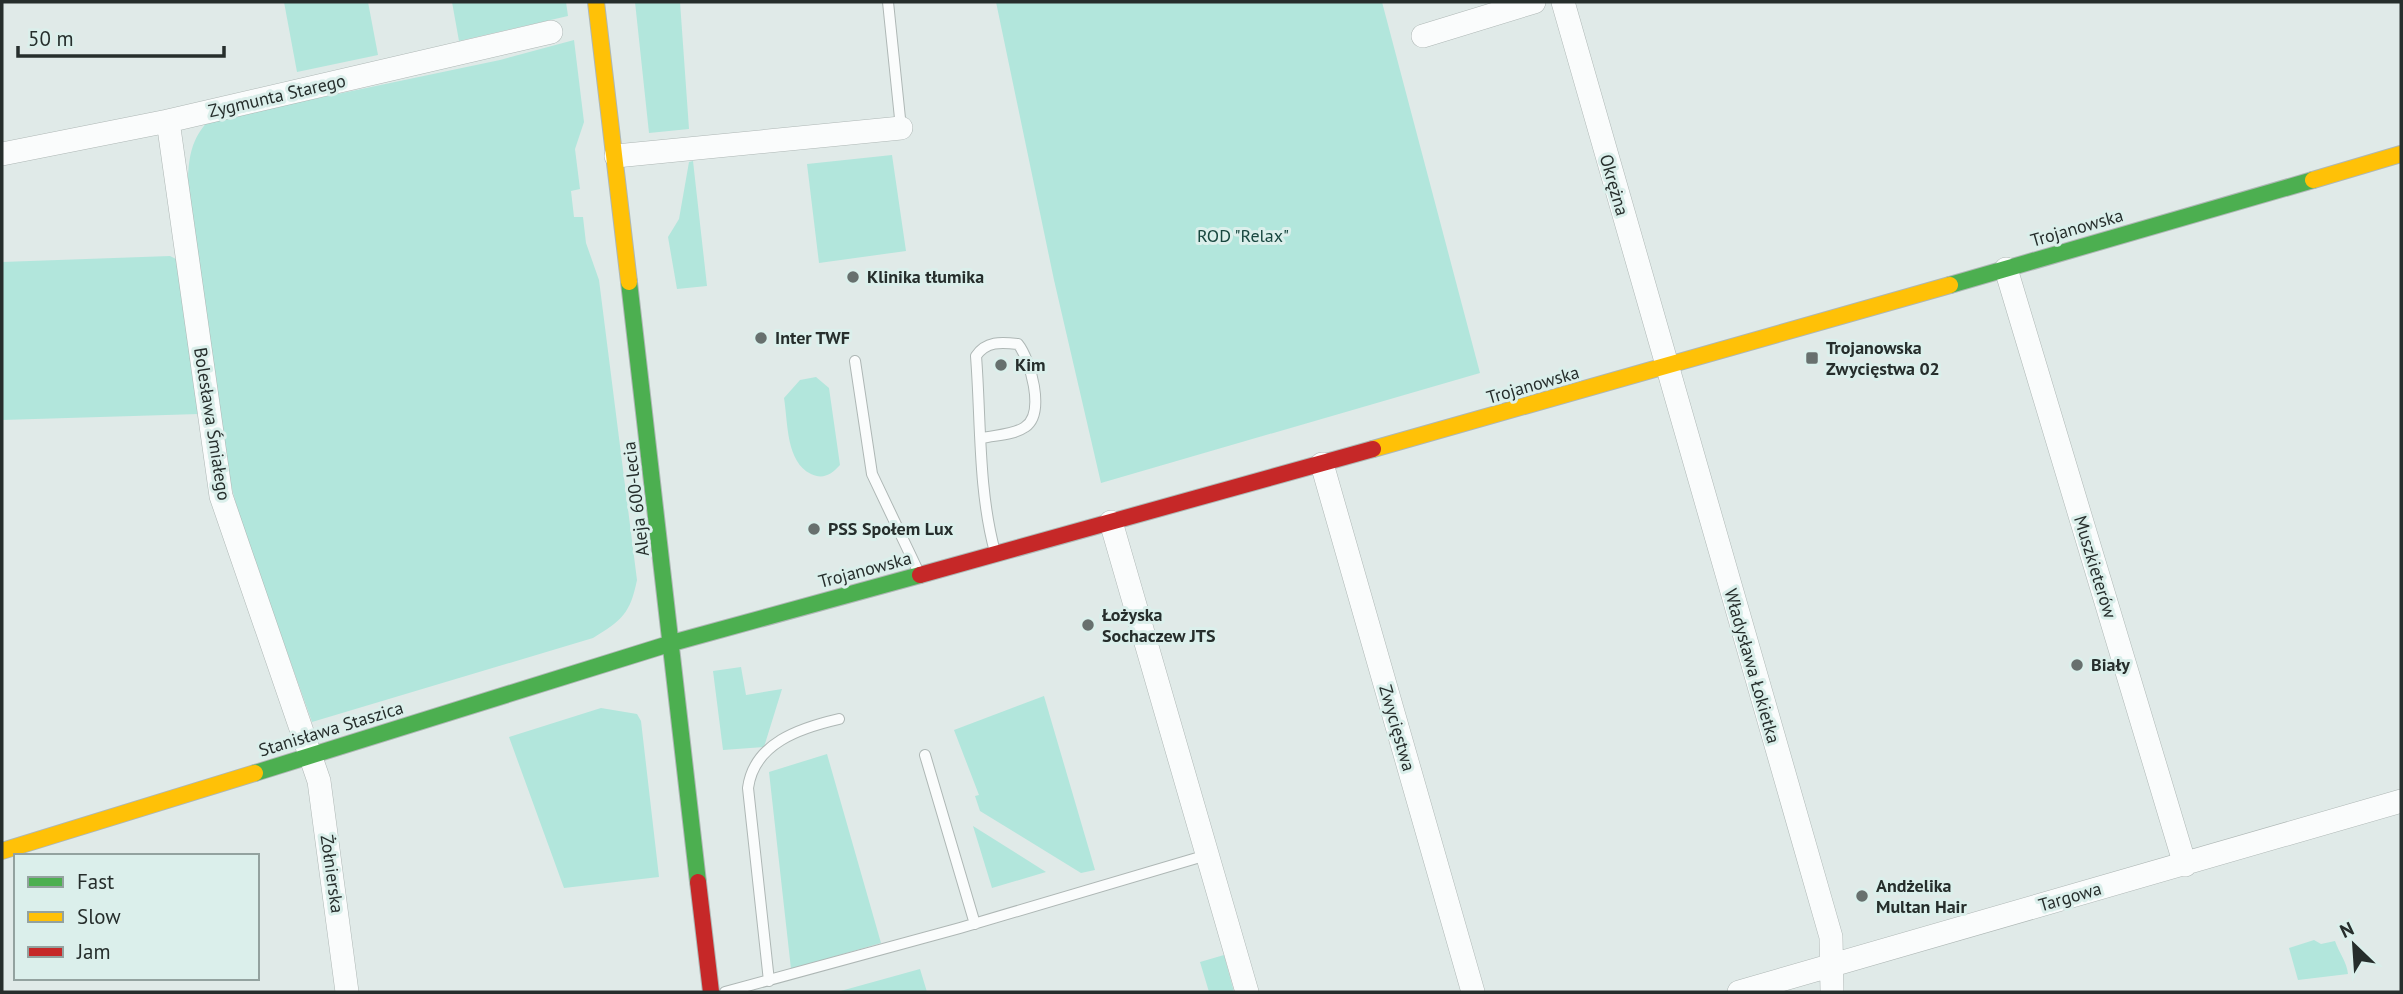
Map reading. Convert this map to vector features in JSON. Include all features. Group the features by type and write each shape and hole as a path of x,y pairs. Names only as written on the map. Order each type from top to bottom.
{"street":[{"name":"Aleja 600-lecia","path":"596,2 711,992"},
{"path":"1423,36 1534,2"},
{"name":"Okrężna","path":"1563,2 1665,368"},
{"name":"Zygmunta Starego","path":"2,154 168,121 551,32"},
{"name":"Bolesława Śmiałego","path":"168,121 221,496 312,756"},
{"path":"616,156 901,128"},
{"name":"Trojanowska","path":"672,643 1665,368 2401,154"},
{"name":"Muszkieterów","path":"2006,269 2185,865"},
{"name":"Władysława Łokietka","path":"1665,368 1831,937 1832,992"},
{"name":"Zwycięstwa","path":"1322,464 1473,992"},
{"path":"1111,522 1247,992"},
{"name":"Stanisława Staszica","path":"2,851 672,643"},
{"name":"Żołnierska","path":"312,756 319,781 347,992"},
{"name":"Targowa","path":"1739,992 2401,801"}],"lane":[{"path":"888,2 901,128"},
{"path":"982,438 1026,426 1034,415 1035,392 1026,354 1018,344 1001,342 982,348 976,356 987,514 995,554"},
{"path":"855,361 872,474 919,576"},
{"path":"769,981 748,788 749,775 756,761 794,732 839,719"},
{"path":"925,755 975,924"},
{"path":"725,992 975,924 1207,855"}],"green space":[{"path":"284,2 368,2 378,55 297,72"},
{"path":"452,2 566,2 568,16 459,41"},
{"path":"635,2 680,2 689,129 649,133"},
{"name":"ROD \"Relax\"","path":"996,2 1382,2 1480,373 1101,483 1054,280"},
{"path":"574,40 584,122 575,149 580,189 571,191 574,217 583,217 586,243 599,280 637,580 628,609 618,621 593,638 312,722 241,523 221,446 188,179 195,141 208,121 500,60"},
{"path":"892,155 906,251 819,263 807,164"},
{"path":"693,161 707,286 677,289 668,237 679,219 689,162"},
{"path":"170,256 176,259 199,414 2,420 2,262"},
{"path":"816,377 829,388 840,465 823,476 811,474 797,461 790,441 784,398 800,380"},
{"path":"741,667 746,695 782,689 764,747 723,750 713,671"},
{"path":"1044,696 1095,870 1081,873 980,811 975,796 979,795 954,730"},
{"path":"601,708 637,714 641,721 659,877 564,888 509,737"},
{"path":"827,754 881,943 791,969 769,772"},
{"path":"973,826 1046,872 992,888"},
{"path":"2314,940 2321,944 2335,941 2348,974 2298,980 2289,948"},
{"path":"1224,955 1234,992 1209,992 1200,962"},
{"path":"920,969 927,992 837,992"}],"traffic: fast":[{"path":"1950,285 2313,180"},
{"path":"629,282 698,882"},
{"path":"255,773 672,643 920,575"}],"traffic: slow":[{"path":"596,2 629,282"},
{"path":"2313,180 2401,154"},
{"path":"1373,449 1950,285"},
{"path":"2,851 255,773"}],"traffic: jam":[{"path":"920,575 1373,449"},
{"path":"698,882 711,992"}],"place":[{"name":"Klinika tłumika","path":"853,277"},
{"name":"Inter TWF","path":"761,338"},
{"name":"Trojanowska Zwycięstwa 02","path":"1812,358"},
{"name":"Kim","path":"1001,365"},
{"name":"PSS Społem Lux","path":"814,529"},
{"name":"Łożyska Sochaczew JTS","path":"1088,625"},
{"name":"Biały","path":"2077,665"},
{"name":"Andżelika Multan Hair","path":"1862,896"}]}
